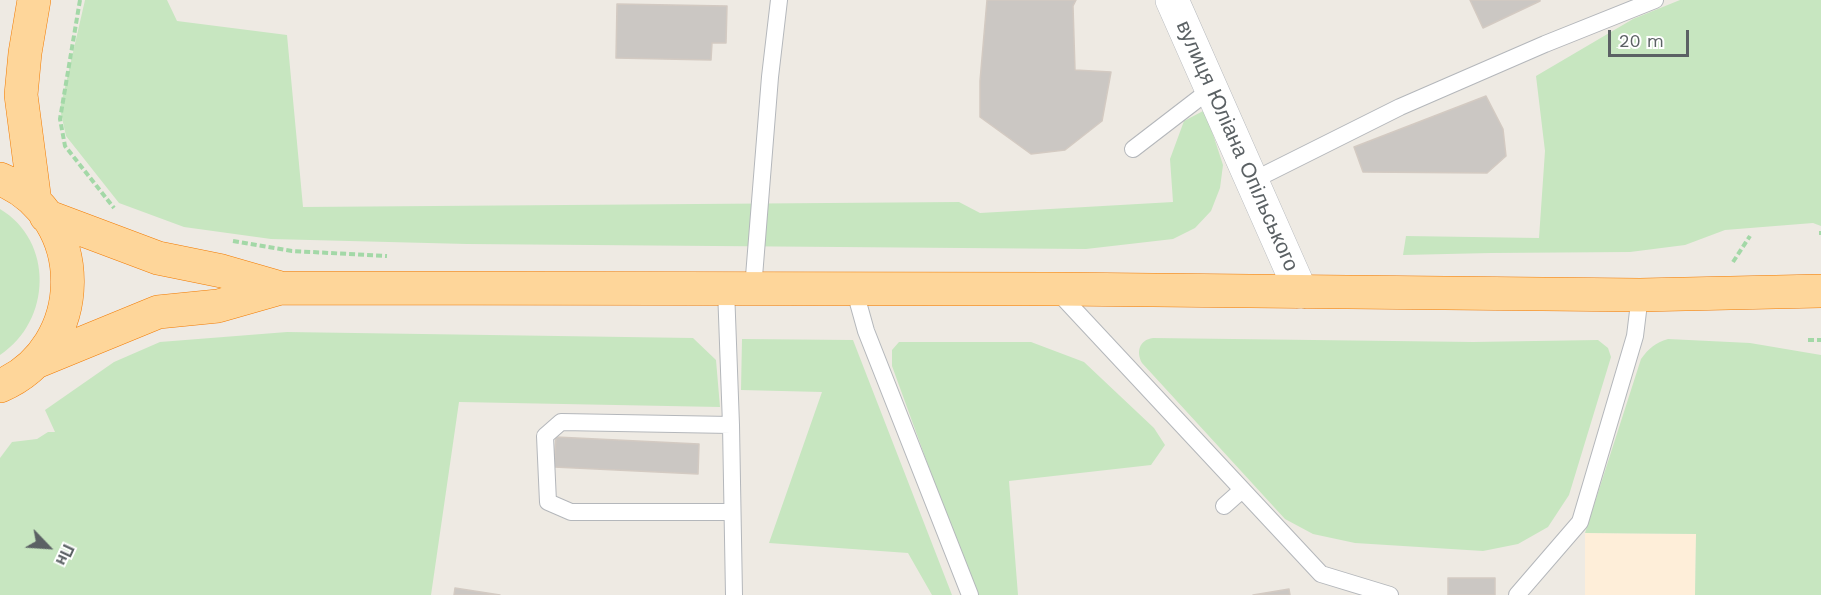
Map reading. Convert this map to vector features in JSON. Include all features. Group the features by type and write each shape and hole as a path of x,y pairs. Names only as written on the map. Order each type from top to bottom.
{"highway":[{"path":"34,0 21,95 40,209"},
{"path":"0,179 21,191 40,209 59,239 67,264 68,282 63,317 47,348 36,362 0,386"},
{"path":"40,209 158,258 222,271 281,288 1056,289 1640,295 1821,291"},
{"path":"36,362 158,312 218,306 281,288"}],"street":[{"name":"вулиця Юліана Опільського","path":"1172,0 1301,292"}],"lane":[{"path":"734,595 731,425 740,289 779,0"},
{"path":"1252,181 1401,107 1545,44 1655,0"},
{"path":"1133,149 1211,88"},
{"path":"854,288 866,331 970,595"},
{"path":"1056,289 1321,574 1390,595"},
{"path":"1517,595 1580,522 1635,336 1640,295"},
{"path":"731,425 561,422 545,436 548,502 571,512 732,512"},
{"path":"1224,507 1242,490"}],"path":[{"path":"80,0 60,119 65,146 115,209"},
{"path":"1732,264 1750,236"},
{"path":"233,241 292,250 393,256"},
{"path":"1808,340 1821,340"}],"shaded area":[{"path":"1585,533 1696,534 1695,595 1585,595"}],"green space":[{"path":"85,0 167,0 177,21 287,35 303,207 959,202 980,213 1173,202 1170,159 1184,121 1205,110 1223,165 1220,188 1211,211 1195,228 1173,239 1086,249 467,244 271,239 184,227 119,203 66,136 60,109"},
{"path":"1680,0 1821,0 1821,226 1813,223 1725,230 1685,245 1630,252 1403,255 1406,236 1539,238 1545,151 1536,76 1633,19"},
{"path":"0,209 18,223 30,241 37,260 40,281 37,302 30,322 17,340 0,355"},
{"path":"287,332 693,338 716,360 720,407 459,402 431,595 0,595 0,458 12,442 37,439 48,432 55,432 45,410 114,362 160,342"},
{"path":"1153,338 1473,342 1598,340 1608,348 1611,357 1569,495 1548,527 1518,544 1483,551 1355,543 1313,534 1285,519 1142,363 1139,355 1140,347 1145,341"},
{"path":"742,339 853,340 952,595 932,595 908,553 769,543 822,392 741,390"},
{"path":"1668,339 1750,343 1821,355 1821,595 1695,595 1696,534 1585,533 1641,359 1653,346"},
{"path":"899,342 1031,342 1084,362 1154,428 1165,445 1151,465 1009,481 1018,595 978,595 952,531 892,366 892,350"}],"building":[{"path":"987,0 1076,0 1073,6 1075,70 1111,72 1102,121 1065,150 1031,154 980,117 980,81"},
{"path":"1470,0 1540,0 1540,1 1483,28"},
{"path":"617,4 727,6 726,43 712,43 711,60 616,58"},
{"path":"1486,96 1503,129 1506,156 1487,173 1363,172 1354,147"},
{"path":"556,437 699,444 698,474 554,467"},
{"path":"1448,578 1495,578 1495,595 1448,595"},
{"path":"455,588 500,595 454,595"},
{"path":"1289,589 1290,595 1253,595"}]}
